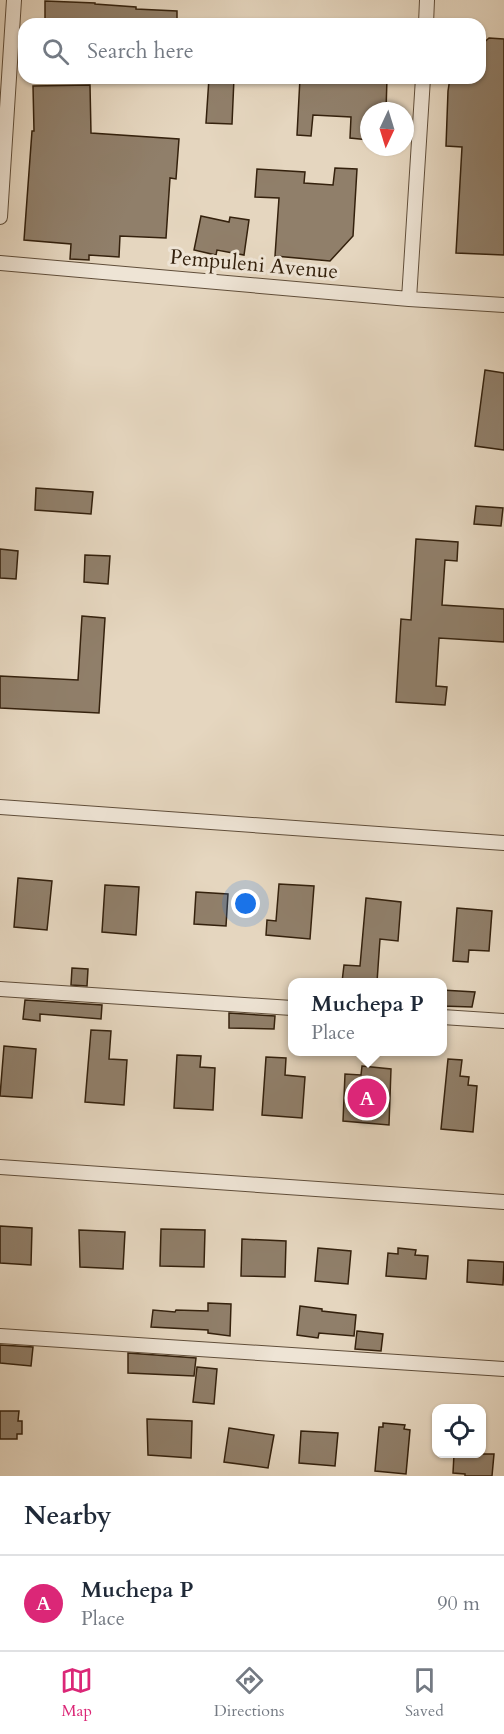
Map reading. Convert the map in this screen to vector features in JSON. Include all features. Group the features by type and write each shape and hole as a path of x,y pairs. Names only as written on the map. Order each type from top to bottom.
{"street":[{"path":"0,218 14,0"},
{"path":"426,18 427,0"},
{"path":"409,298 423,84"},
{"name":"Pempuleni Avenue","path":"0,263 504,305"},
{"path":"0,807 504,843"},
{"path":"0,989 288,1008"},
{"path":"447,1017 504,1021"},
{"path":"0,1167 504,1202"},
{"path":"0,1336 504,1369"}],"building":[{"path":"45,1 177,11 177,18 45,18"},
{"path":"489,38 504,39 504,255 456,253 462,147 446,146 449,84 486,84 486,41"},
{"path":"209,84 234,84 232,124 206,123"},
{"path":"300,84 387,84 386,102 360,102 360,139 350,138 351,117 313,115 311,136 297,135"},
{"path":"90,85 91,133 179,139 176,179 170,178 166,238 120,236 119,257 89,255 89,260 70,259 71,244 24,240 32,131 34,131 33,86"},
{"path":"335,168 357,169 353,236 330,261 275,256 279,198 255,197 257,169 305,172 304,183 333,185"},
{"path":"201,216 229,222 230,217 249,220 244,255 217,250 216,255 194,250"},
{"path":"485,370 504,373 504,450 475,446"},
{"path":"36,488 93,492 91,514 35,510"},
{"path":"476,506 503,508 501,526 474,524"},
{"path":"416,539 458,542 457,561 445,560 442,605 504,609 504,642 439,638 436,686 447,687 445,705 396,702 401,619 411,620"},
{"path":"0,549 18,551 16,579 0,578"},
{"path":"85,555 110,556 108,584 84,582"},
{"path":"82,616 105,618 99,713 0,708 0,676 78,680"},
{"path":"18,878 52,881 47,930 14,927"},
{"path":"279,884 314,886 310,939 266,935 267,920 276,921"},
{"path":"105,885 139,887 136,935 102,932"},
{"path":"196,892 228,894 226,926 194,924"},
{"path":"366,898 401,902 398,941 380,939 377,978 342,978 344,965 360,966"},
{"path":"457,908 492,911 489,951 469,950 468,962 453,961"},
{"path":"72,968 88,969 87,986 71,985"},
{"path":"447,990 475,992 472,1007 447,1006"},
{"path":"25,1000 102,1005 101,1019 40,1014 40,1021 23,1019"},
{"path":"229,1013 275,1016 274,1029 229,1028"},
{"path":"91,1030 111,1031 109,1059 127,1060 124,1105 85,1102"},
{"path":"4,1046 36,1049 32,1098 0,1096"},
{"path":"177,1055 201,1056 200,1067 215,1068 213,1110 174,1108"},
{"path":"266,1057 286,1058 285,1075 305,1077 302,1118 262,1115"},
{"path":"448,1059 462,1060 460,1076 469,1077 468,1085 477,1086 473,1132 441,1129"},
{"path":"362,1066 391,1069 389,1125 343,1121 345,1074 361,1075"},
{"path":"0,1226 32,1228 31,1265 0,1263"},
{"path":"161,1229 205,1230 204,1267 160,1266"},
{"path":"79,1230 125,1232 123,1269 80,1267"},
{"path":"242,1239 286,1241 285,1277 241,1276"},
{"path":"318,1248 351,1251 348,1284 315,1281"},
{"path":"398,1248 416,1250 415,1255 428,1256 426,1279 386,1276 388,1253 398,1254"},
{"path":"468,1260 504,1262 503,1285 467,1282"},
{"path":"208,1303 231,1304 230,1336 208,1333 208,1330 151,1327 153,1310 208,1311"},
{"path":"300,1306 356,1315 354,1336 319,1333 318,1338 297,1335"},
{"path":"357,1331 383,1334 381,1351 355,1349"},
{"path":"0,1345 33,1347 31,1366 0,1363"},
{"path":"128,1353 196,1358 194,1376 128,1373"},
{"path":"197,1367 217,1369 214,1404 193,1402"},
{"path":"0,1411 19,1411 18,1421 22,1421 22,1434 17,1434 17,1439 0,1439"},
{"path":"147,1419 192,1421 191,1458 148,1455"},
{"path":"383,1423 405,1425 404,1429 410,1430 406,1474 375,1471 379,1427 383,1427"},
{"path":"229,1428 274,1435 268,1468 224,1462"},
{"path":"301,1431 338,1433 335,1466 299,1463"},
{"path":"486,1454 494,1454 492,1476 465,1476 465,1474 453,1473 454,1458 486,1458"}],"place":[{"name":"Muchepa P","path":"367,1098"}]}
